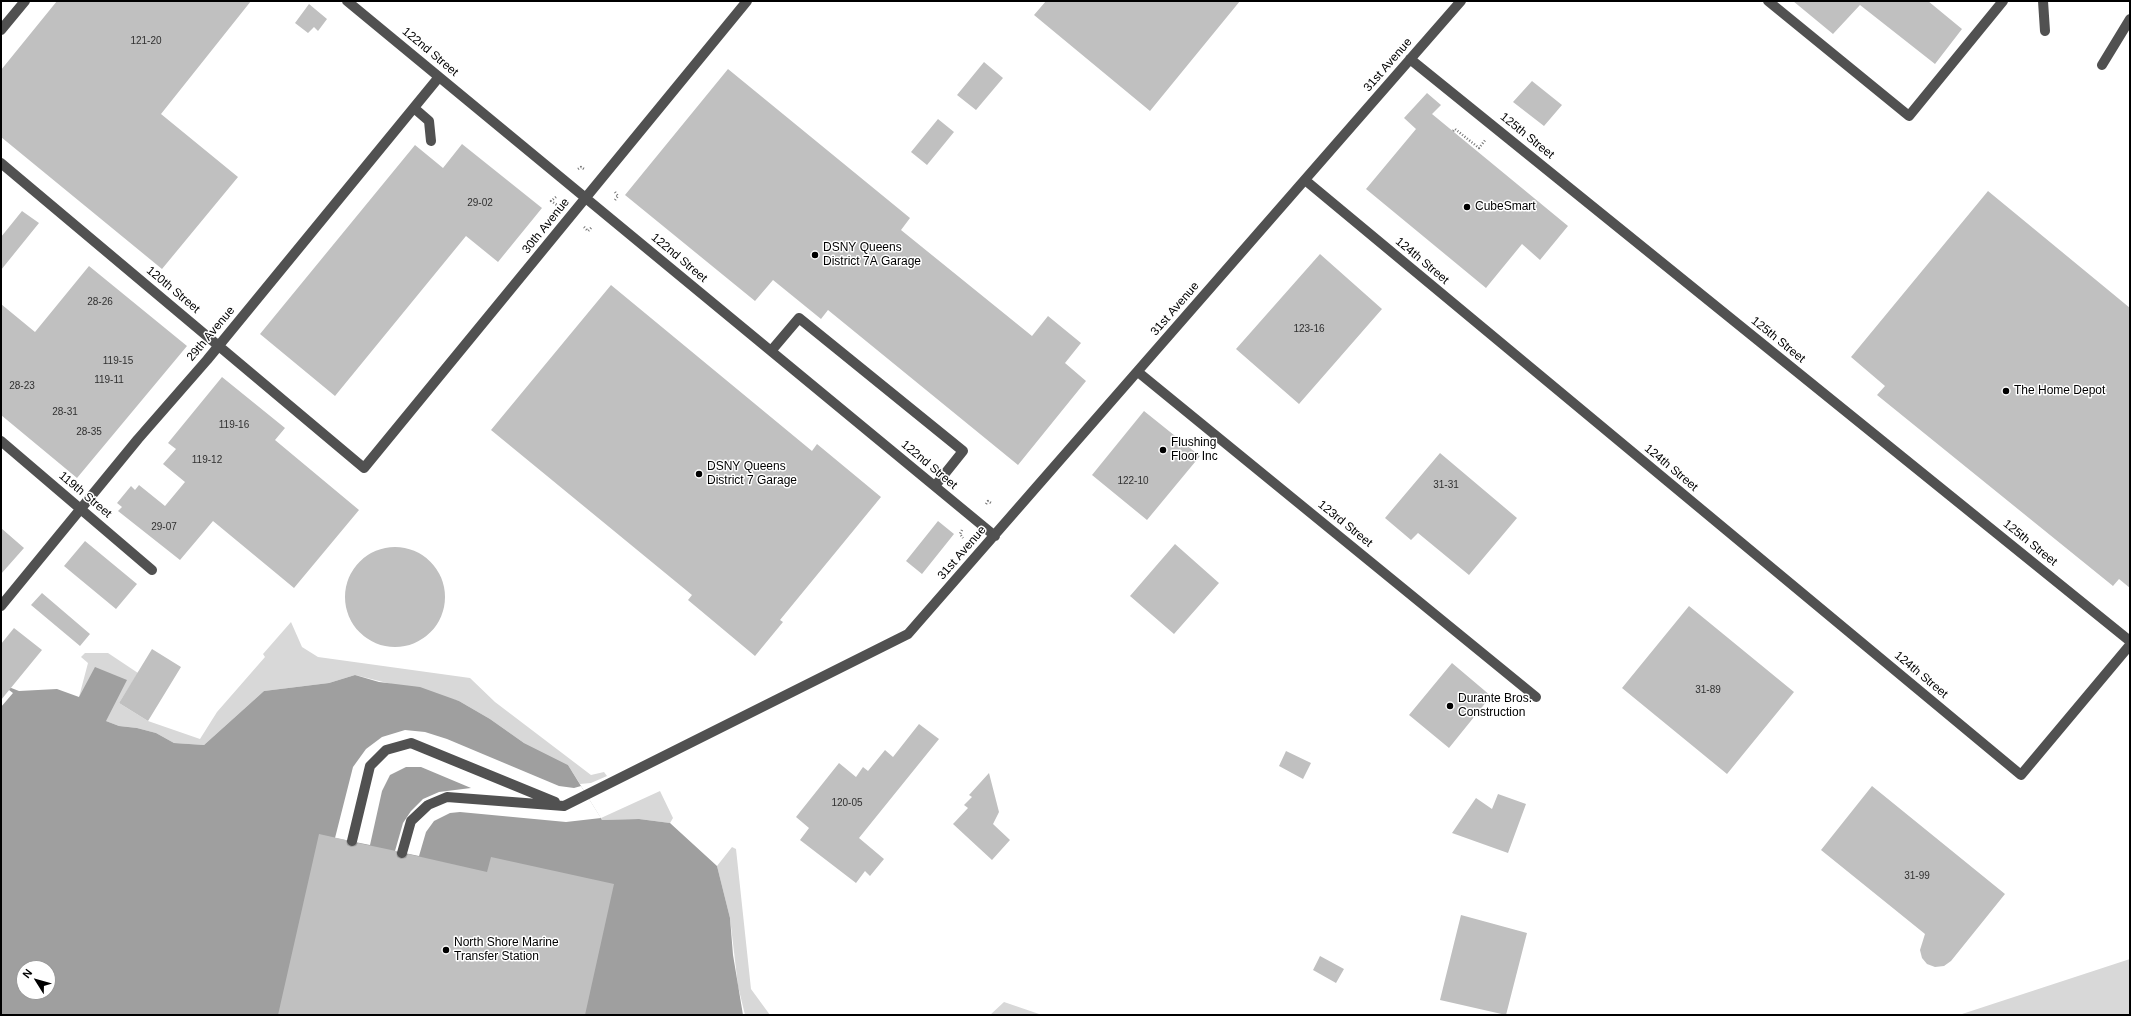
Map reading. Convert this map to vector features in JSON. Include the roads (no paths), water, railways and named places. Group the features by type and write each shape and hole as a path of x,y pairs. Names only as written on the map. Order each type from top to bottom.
{"street":[{"path":"1,30 25,1"},
{"name":"122nd Street","path":"348,1 995,536"},
{"name":"30th Avenue","path":"364,468 747,1"},
{"name":"31st Avenue","path":"564,806 908,634 1461,1"},
{"path":"1768,1 1909,116 2003,1"},
{"path":"2044,1 2045,31"},
{"path":"2102,66 2130,19"},
{"name":"125th Street","path":"1410,59 2130,641"},
{"name":"29th Avenue","path":"1,606 70,524 81,508 218,346 439,77"},
{"path":"414,108 429,121 431,141"},
{"name":"120th Street","path":"1,163 364,468"},
{"name":"124th Street","path":"1304,180 2022,775 2130,644"},
{"path":"771,351 799,318 963,451 935,486"},
{"name":"123rd Street","path":"1138,372 1536,697"},
{"name":"119th Street","path":"1,441 152,570"},
{"path":"352,841 370,766 386,750 411,743 564,806"},
{"path":"402,853 411,821 428,805 447,797 564,806"}],"place":[{"name":"CubeSmart","path":"1467,207"},
{"name":"DSNY Queens District 7A Garage","path":"815,255"},
{"name":"The Home Depot","path":"2006,391"},
{"name":"Flushing Floor Inc","path":"1163,450"},
{"name":"DSNY Queens District 7 Garage","path":"699,474"},
{"name":"Durante Bros. Construction","path":"1450,706"},
{"name":"North Shore Marine Transfer Station","path":"446,950"}]}
